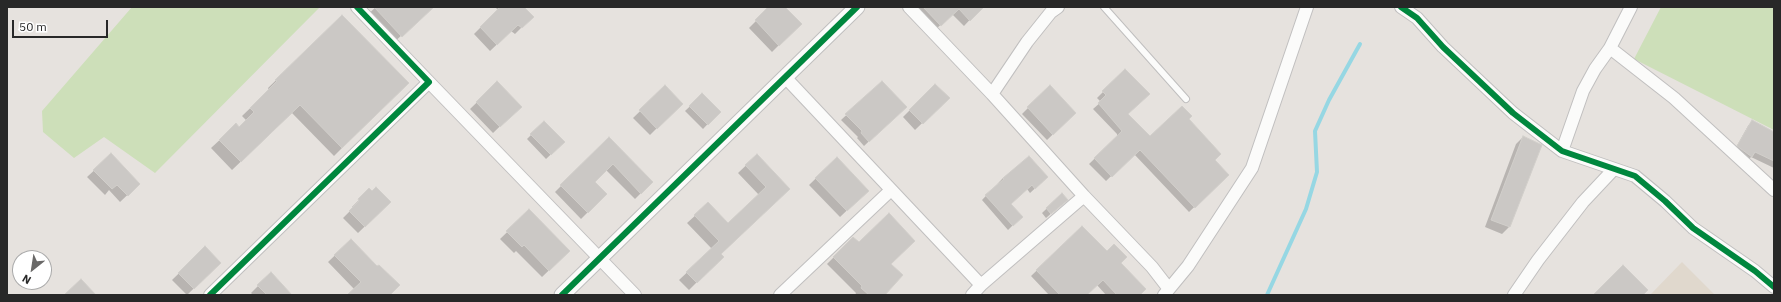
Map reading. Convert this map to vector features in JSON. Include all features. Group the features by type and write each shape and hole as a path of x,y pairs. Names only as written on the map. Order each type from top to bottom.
{"street":[{"path":"356,7 600,257 635,295"},
{"path":"562,295 857,7"},
{"path":"909,7 992,94 1084,196 1152,267 1167,292 1188,266 1252,168 1307,7"},
{"path":"992,94 1027,42 1051,12 1058,7"},
{"path":"1401,7 1417,18 1444,47 1513,113 1562,151 1629,173 1645,183 1693,228 1755,271 1774,287"},
{"path":"1562,151 1583,91 1595,69 1610,48 1631,7"},
{"path":"1610,48 1674,98 1774,190"},
{"path":"785,77 981,285"},
{"path":"210,295 429,82"},
{"path":"1514,295 1538,260 1583,202 1614,169"},
{"path":"780,295 891,190"},
{"path":"972,295 981,285 1084,196"}],"lane":[{"path":"1104,7 1186,99"}],"shaded area":[{"path":"1682,262 1715,295 1650,295"}],"green space":[{"path":"132,7 320,7 155,173 104,137 74,158 43,132 42,111"},
{"path":"1661,7 1774,7 1774,130 1634,59"}],"building":[{"path":"374,7 434,7 402,37"},
{"path":"500,7 524,7 534,17 522,28 518,25 497,45 480,27"},
{"path":"768,7 785,7 802,24 779,46 755,20"},
{"path":"923,7 984,7 970,21 959,9 941,26"},
{"path":"342,15 409,83 342,148 300,105 241,162 219,140 236,123 239,127 254,112 250,108 277,81 275,80"},
{"path":"1125,69 1150,94 1128,114 1150,136 1182,106 1192,116 1189,119 1221,154 1215,160 1229,175 1195,208 1140,150 1112,177 1094,158 1122,131 1098,103 1106,95 1102,91"},
{"path":"497,81 522,107 500,127 476,102"},
{"path":"882,81 907,107 869,142 861,133 862,131 845,114"},
{"path":"935,84 950,98 923,124 909,110"},
{"path":"665,85 683,104 657,129 639,110"},
{"path":"1050,85 1076,113 1053,135 1027,107"},
{"path":"702,93 721,112 708,125 689,106"},
{"path":"1752,120 1774,132 1774,161 1755,152 1752,157 1737,146"},
{"path":"544,121 565,142 551,155 530,134"},
{"path":"1523,136 1542,145 1510,227 1491,220"},
{"path":"609,137 653,182 641,194 613,164 595,182 607,194 588,213 560,185"},
{"path":"111,153 140,184 128,196 117,185 112,189 93,170"},
{"path":"757,154 790,189 721,254 724,257 697,283 686,272 719,241 694,215 708,202 728,223 766,187 745,165"},
{"path":"1029,156 1048,177 1035,189 1032,185 1011,204 1023,217 1013,226 985,195"},
{"path":"837,157 869,191 847,211 815,178"},
{"path":"376,187 391,202 365,227 349,211 369,188 372,191"},
{"path":"1062,193 1068,200 1051,214 1046,208"},
{"path":"529,209 570,251 549,271 524,245 522,247 506,231"},
{"path":"889,213 915,241 891,264 903,275 885,295 869,295 833,257 853,237 859,242"},
{"path":"1082,226 1107,251 1114,244 1127,257 1121,263 1146,289 1140,295 1117,295 1103,280 1087,295 1060,295 1036,270"},
{"path":"351,239 377,266 379,265 400,285 390,295 347,295 361,282 334,255"},
{"path":"205,246 221,263 194,289 178,273"},
{"path":"1623,265 1648,290 1643,295 1593,295"},
{"path":"271,272 292,295 267,295 257,285"},
{"path":"81,279 96,295 64,295"}],"waterway":[{"path":"1267,295 1306,209 1317,172 1315,131 1329,100 1360,44"}],"cycle path":[{"path":"210,295 429,82 357,7"},
{"path":"562,295 857,7"},
{"path":"1401,7 1417,18 1443,47 1513,113 1562,151 1635,176 1665,201 1693,228 1755,271 1774,287"}]}
